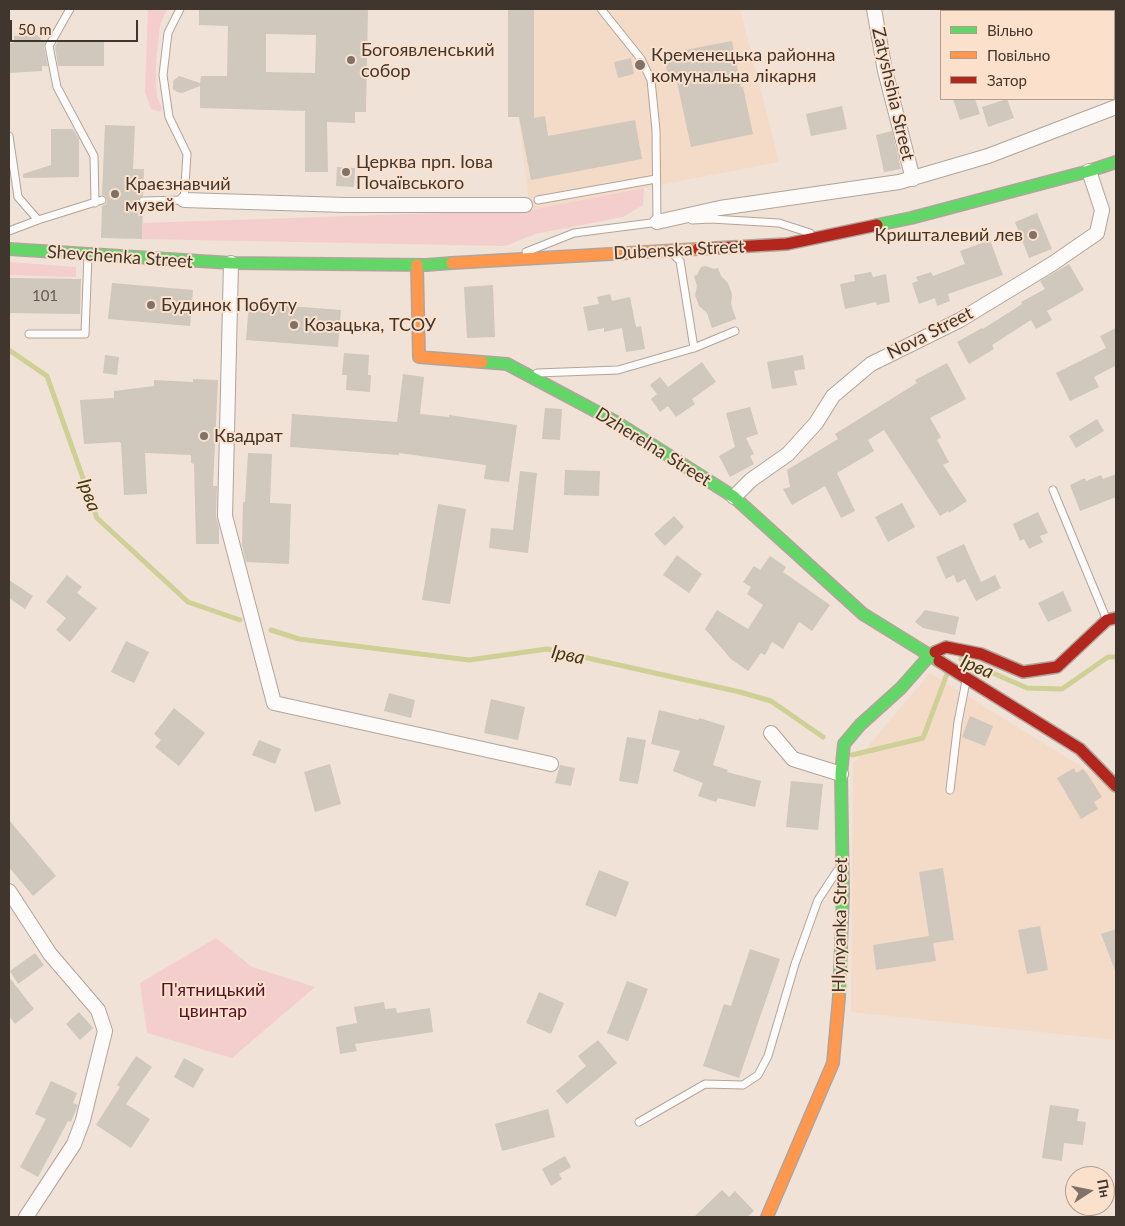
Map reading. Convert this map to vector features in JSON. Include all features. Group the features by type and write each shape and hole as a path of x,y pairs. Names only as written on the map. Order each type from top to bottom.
{"street":[{"name":"Zatyshshia Street","path":"874,9 886,71 913,178"},
{"path":"658,222 720,208 822,195 899,182 988,156 1116,107"},
{"name":"Dubenska Street","path":"231,263 417,265 786,244 824,238 911,218 1090,171 1116,162"},
{"name":"Nova Street","path":"734,497 751,480 788,454 816,423 832,396 871,364 960,320 1052,264 1097,233 1102,210 1090,171"},
{"path":"184,200 345,205 532,202"},
{"name":"Shevchenka Street","path":"9,249 231,263"},
{"path":"231,263 225,516 274,703 551,764"},
{"name":"Dzherelna Street","path":"417,265 419,357 507,364 616,422 734,497 862,614 935,658 967,680"},
{"path":"935,658 946,647 981,654 1023,672 1057,667 1112,619"},
{"name":"Hlynyanka Street","path":"767,1217 832,1064 840,983 844,744 860,725 935,658"},
{"path":"967,680 1080,749 1116,786"},
{"path":"771,733 793,759 842,774"},
{"path":"9,891 50,954 98,1010 105,1031 83,1120 74,1144 26,1217"}],"lane":[{"path":"9,232 38,220 98,201 94,156 58,87 49,46 70,9"},
{"path":"143,201 184,200 187,154 169,117 163,75 168,34 180,9"},
{"path":"601,9 641,60 651,80 656,130 658,222"},
{"path":"9,136 18,197 38,220"},
{"path":"532,202 656,178"},
{"path":"505,260 574,233 658,222 711,219 779,223 824,238"},
{"path":"670,251 680,261 694,348"},
{"path":"29,334 85,334 88,255"},
{"path":"525,373 618,370 694,348 735,331"},
{"path":"1053,490 1112,619"},
{"path":"950,790 958,722 967,680"},
{"path":"639,1122 705,1084 743,1085 758,1075 768,1056 795,964 818,900 842,863"}],"shaded area":[{"name":"Кременецька районна комунальна лікарня","path":"534,9 740,9 779,162 530,210 519,120"},
{"path":"930,673 1116,788 1116,1040 851,1012 853,764"}],"green space":[{"path":"148,9 167,9 160,25 156,63 157,97 162,108 161,112 151,109 145,92"},
{"path":"644,188 643,205 623,217 535,234 505,246 142,239 143,223 530,210"},
{"path":"9,262 76,267 76,277 9,275"},
{"name":"П'ятницький цвинтар","path":"216,938 252,967 315,987 232,1058 147,1033 140,983"}],"building":[{"path":"199,9 368,9 366,112 355,112 355,123 327,122 328,172 305,172 305,111 200,108 200,86 182,93 173,89 173,81 179,76 200,83 201,76 227,76 228,26 199,25","holes":["266,34 316,35 315,73 266,72"]},
{"path":"508,9 534,9 534,118 545,116 548,136 635,120 642,159 531,180 519,117 508,117"},
{"path":"40,35 41,40 46,40 44,47 48,66 42,66 42,71 9,73 9,43 14,43 14,36"},
{"path":"58,40 104,40 104,66 58,66 55,47"},
{"path":"732,41 753,134 691,147 677,82 669,83 664,54"},
{"path":"631,58 634,74 618,78 614,62"},
{"path":"953,100 975,100 980,114 960,120"},
{"path":"1007,100 1014,118 988,127 982,107"},
{"path":"842,106 847,129 811,136 806,114"},
{"path":"105,125 135,126 133,169 144,169 143,196 138,201 143,206 142,239 101,238 102,206 107,201 106,196 102,195"},
{"path":"51,129 73,129 79,139 79,177 23,178 23,174 51,165"},
{"path":"892,131 901,169 884,172 876,135"},
{"name":"Церква прп. Іова Почаївського","path":"337,167 355,168 354,187 336,186"},
{"name":"Кришталевий лев","path":"1037,213 1052,249 1029,258 1015,222"},
{"path":"990,240 1003,275 948,294 950,301 937,306 935,298 919,304 912,283 918,281 916,277 931,272 933,276 965,264 960,251"},
{"path":"1069,264 1084,290 1047,311 1052,320 1036,329 1031,320 992,345 994,349 969,364 957,342 983,329 1022,304 1021,302 1045,289 1040,281"},
{"path":"706,266 714,269 718,268 721,276 728,283 732,294 731,304 736,319 712,328 707,313 699,306 695,295 697,286 694,276 697,275 701,267"},
{"path":"871,272 873,277 886,274 890,302 877,305 876,302 845,309 840,284 855,281 854,275"},
{"path":"9,278 81,279 80,314 9,313"},
{"name":"Будинок Побуту","path":"112,283 193,290 190,326 108,319"},
{"path":"493,285 495,337 467,338 464,287"},
{"path":"610,294 612,301 630,297 636,327 641,326 645,349 626,352 622,328 604,332 604,328 588,331 583,307 599,304 597,297"},
{"name":"Козацька, ТСОУ","path":"249,303 341,310 338,347 246,340"},
{"path":"1116,328 1116,368 1115,366 1094,377 1099,387 1070,401 1056,373 1106,348 1100,336"},
{"path":"344,353 369,355 368,375 371,375 370,392 346,390 347,375 342,375"},
{"path":"105,355 119,357 117,375 103,373"},
{"path":"803,355 805,369 794,371 797,385 772,389 767,362"},
{"path":"702,362 716,382 692,399 695,404 676,417 668,406 660,412 651,399 657,394 650,385 660,377 668,387"},
{"path":"947,363 966,399 930,418 941,437 937,440 949,462 943,465 967,501 949,513 948,511 940,516 884,430 868,440 874,451 837,473 855,511 841,518 825,486 792,505 783,489 790,487 787,470 838,439 835,434 917,383 915,380"},
{"path":"403,374 424,377 420,414 449,417 449,415 517,425 509,482 484,479 486,465 399,453 399,455 290,447 292,414 397,422"},
{"path":"193,379 218,380 213,486 217,486 216,516 219,527 219,544 196,544 194,464 191,463 191,455 145,453 147,494 124,495 121,443 84,444 80,400 114,398 114,391 154,386 154,380 193,382"},
{"path":"750,407 758,434 746,438 754,454 750,456 754,464 730,477 719,456 735,447 726,413"},
{"path":"545,408 562,409 560,440 542,439"},
{"path":"1097,419 1104,431 1076,448 1069,436"},
{"path":"248,453 272,454 270,503 291,504 289,564 246,562 242,545 243,502 245,502"},
{"path":"565,470 600,471 599,496 564,495"},
{"path":"520,471 537,473 528,553 489,548 491,528 513,530"},
{"path":"1116,474 1116,497 1080,511 1070,485 1085,478 1086,481 1101,475 1103,479"},
{"path":"902,503 915,527 888,542 875,517"},
{"path":"438,504 466,509 450,604 422,600"},
{"path":"1038,512 1048,533 1040,536 1043,542 1029,549 1024,539 1020,541 1013,524"},
{"path":"674,516 684,527 665,546 654,534"},
{"path":"964,544 981,582 995,575 1001,588 976,601 965,579 957,583 954,575 946,579 936,557"},
{"path":"677,555 702,574 689,593 663,575"},
{"path":"770,556 786,567 783,572 830,605 812,631 799,622 783,649 772,642 765,655 761,653 748,671 731,659 705,629 717,610 748,629 763,605 747,594 751,587 743,582 754,566 760,570"},
{"path":"67,575 82,587 77,593 97,608 70,642 56,630 66,618 46,602"},
{"path":"9,580 33,596 25,609 9,598"},
{"path":"1063,591 1072,611 1048,622 1038,603"},
{"path":"925,610 959,617 955,635 923,628 915,622"},
{"path":"126,641 149,652 134,683 111,672"},
{"path":"389,693 415,700 411,718 384,711"},
{"path":"491,699 525,707 518,740 484,733"},
{"path":"174,708 205,733 179,766 155,747 161,740 154,734"},
{"path":"659,710 698,720 699,718 725,726 713,765 728,770 727,772 761,781 755,807 718,798 716,802 698,796 703,783 673,771 680,751 651,744"},
{"path":"970,716 993,726 985,746 962,737"},
{"path":"627,737 646,740 638,784 619,781"},
{"path":"259,740 281,749 275,764 252,755"},
{"path":"330,764 341,804 315,812 304,772"},
{"path":"560,765 575,768 571,786 555,783"},
{"path":"1074,768 1076,773 1083,769 1102,797 1094,802 1098,809 1081,819 1057,778"},
{"path":"791,781 823,784 818,830 786,827"},
{"path":"9,820 56,876 33,896 9,867"},
{"path":"943,868 954,940 933,943 936,961 876,970 873,945 929,936 919,872"},
{"path":"599,870 629,882 616,917 585,905"},
{"path":"1040,926 1048,970 1027,974 1018,930"},
{"path":"1116,929 1116,970 1115,970 1101,934"},
{"path":"750,949 780,959 739,1078 703,1066 724,1004 731,1006"},
{"path":"35,953 44,965 18,984 10,971"},
{"path":"9,977 34,1009 15,1024 9,1016"},
{"path":"627,981 648,989 628,1041 607,1033"},
{"path":"539,992 564,1003 551,1034 526,1023"},
{"path":"384,1002 385,1009 396,1008 397,1013 430,1008 433,1032 355,1044 357,1051 340,1054 336,1027 357,1023 354,1007"},
{"path":"79,1012 93,1028 80,1040 66,1024"},
{"path":"598,1040 617,1063 567,1104 556,1091 586,1066 578,1056"},
{"path":"136,1056 152,1067 126,1104 150,1119 131,1148 96,1125 120,1087 117,1085"},
{"path":"184,1058 204,1069 193,1088 174,1077"},
{"path":"51,1081 77,1093 73,1103 78,1105 71,1122 68,1121 38,1177 20,1167 46,1119 35,1114"},
{"path":"1050,1105 1079,1109 1077,1121 1086,1122 1083,1145 1064,1143 1062,1161 1042,1158"},
{"path":"548,1109 555,1137 502,1151 495,1124"},
{"path":"565,1156 571,1167 559,1174 562,1179 551,1186 542,1169"},
{"path":"722,1190 729,1197 735,1191 754,1211 747,1217 694,1217"}],"waterway":[{"name":"Ірва","path":"9,350 47,376 97,518 188,602 240,620"},
{"name":"Ірва","path":"271,630 299,639 469,660 547,649 740,692 771,701 823,737"},
{"name":"Ірва","path":"961,659 1027,688 1062,689 1108,657 1116,657"},
{"name":"Ірва","path":"852,755 923,738 948,671"}],"traffic: fast":[{"path":"877,225 911,218 1089,171 1116,162"},
{"path":"9,249 231,263 426,265 452,263"},
{"path":"482,362 507,364 616,422 734,497 863,614 939,661"},
{"path":"839,997 843,894 841,774 844,744 860,725 901,688 930,655 935,652"}],"traffic: slow":[{"path":"452,263 698,249"},
{"path":"417,265 419,357 482,362"},
{"path":"767,1217 833,1063 839,997"}],"traffic: jam":[{"path":"698,249 787,244 877,225"},
{"path":"935,652 946,647 981,654 1023,672 1057,667 1107,620 1116,618"},
{"path":"939,661 1080,749 1116,786"}],"place":[{"name":"Богоявленський собор","path":"351,60"},
{"name":"Кременецька районна комунальна лікарня","path":"640,65"},
{"name":"Церква прп. Іова Почаївського","path":"346,172"},
{"name":"Краєзнавчий музей","path":"115,194"},
{"name":"Кришталевий лев","path":"1033,235"},
{"name":"Будинок Побуту","path":"151,305"},
{"name":"Козацька, ТСОУ","path":"294,325"},
{"name":"Квадрат","path":"204,436"}]}
